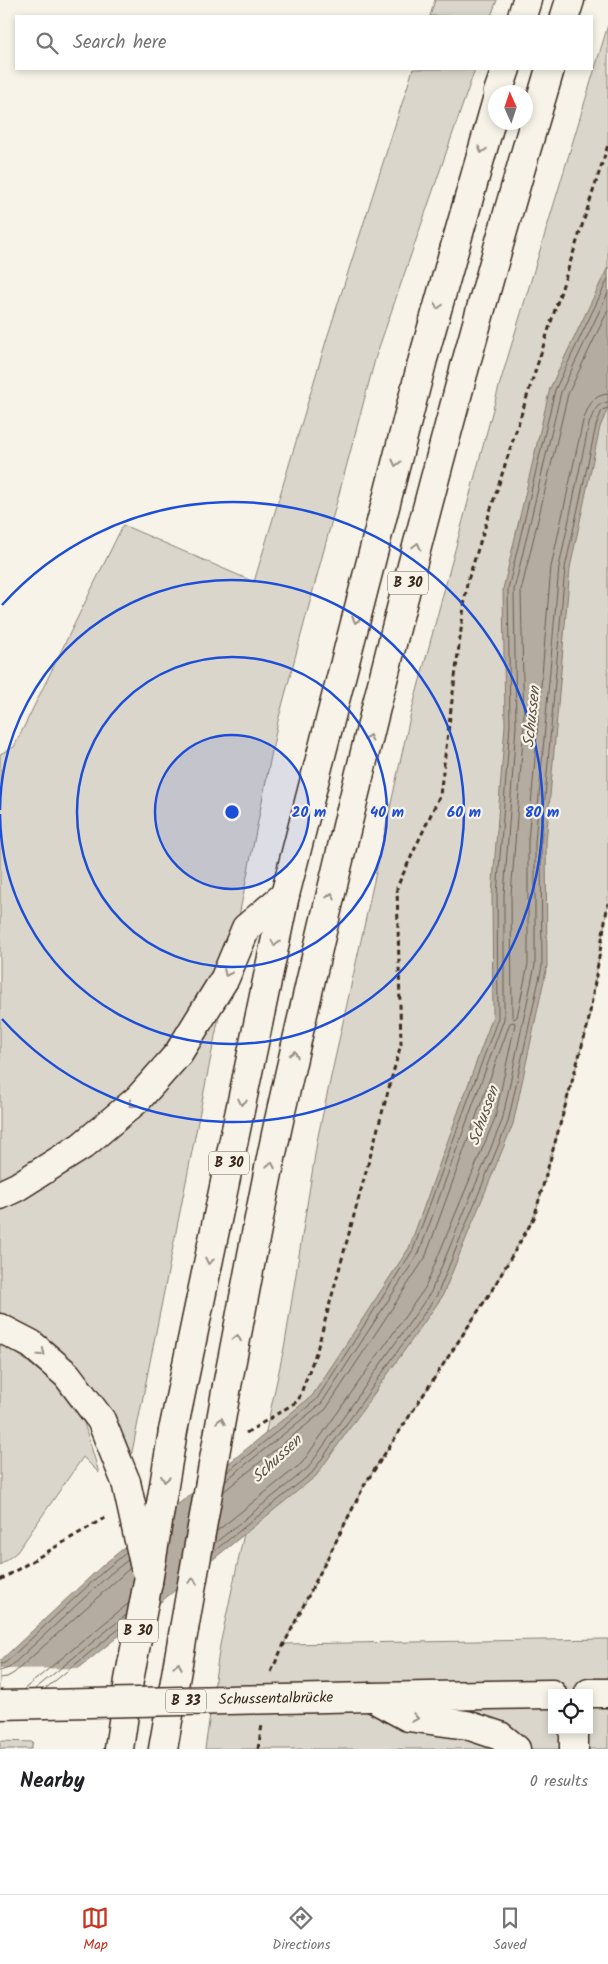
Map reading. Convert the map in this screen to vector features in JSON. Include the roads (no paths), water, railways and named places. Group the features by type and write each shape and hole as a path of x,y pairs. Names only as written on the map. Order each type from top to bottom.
{"main road":[{"path":"522,15 527,0"},
{"path":"565,15 570,0"},
{"path":"500,85 506,70"},
{"name":"B 30","path":"163,1749 227,1386 283,1102 365,753 442,456 550,70"},
{"name":"B 30","path":"119,1749 129,1680 174,1431 285,895 423,359 488,130"},
{"path":"0,1195 82,1146 138,1099 178,1054 225,978 246,928 285,895"},
{"path":"0,1328 31,1344 67,1375 101,1420 126,1482 148,1582"},
{"path":"593,1693 608,1693"},
{"name":"Schussentalbrücke","path":"0,1705 548,1694"},
{"path":"371,1697 408,1717 467,1725 500,1736 516,1749"},
{"path":"574,1734 574,1749"}],"water":[{"name":"Schussen","path":"608,267 608,408 600,427 570,568 546,842 547,966 513,1124 442,1297 316,1476 0,1732 0,1661 103,1565 312,1396 409,1248 493,1016 492,895 505,725 503,589 550,388"}]}
